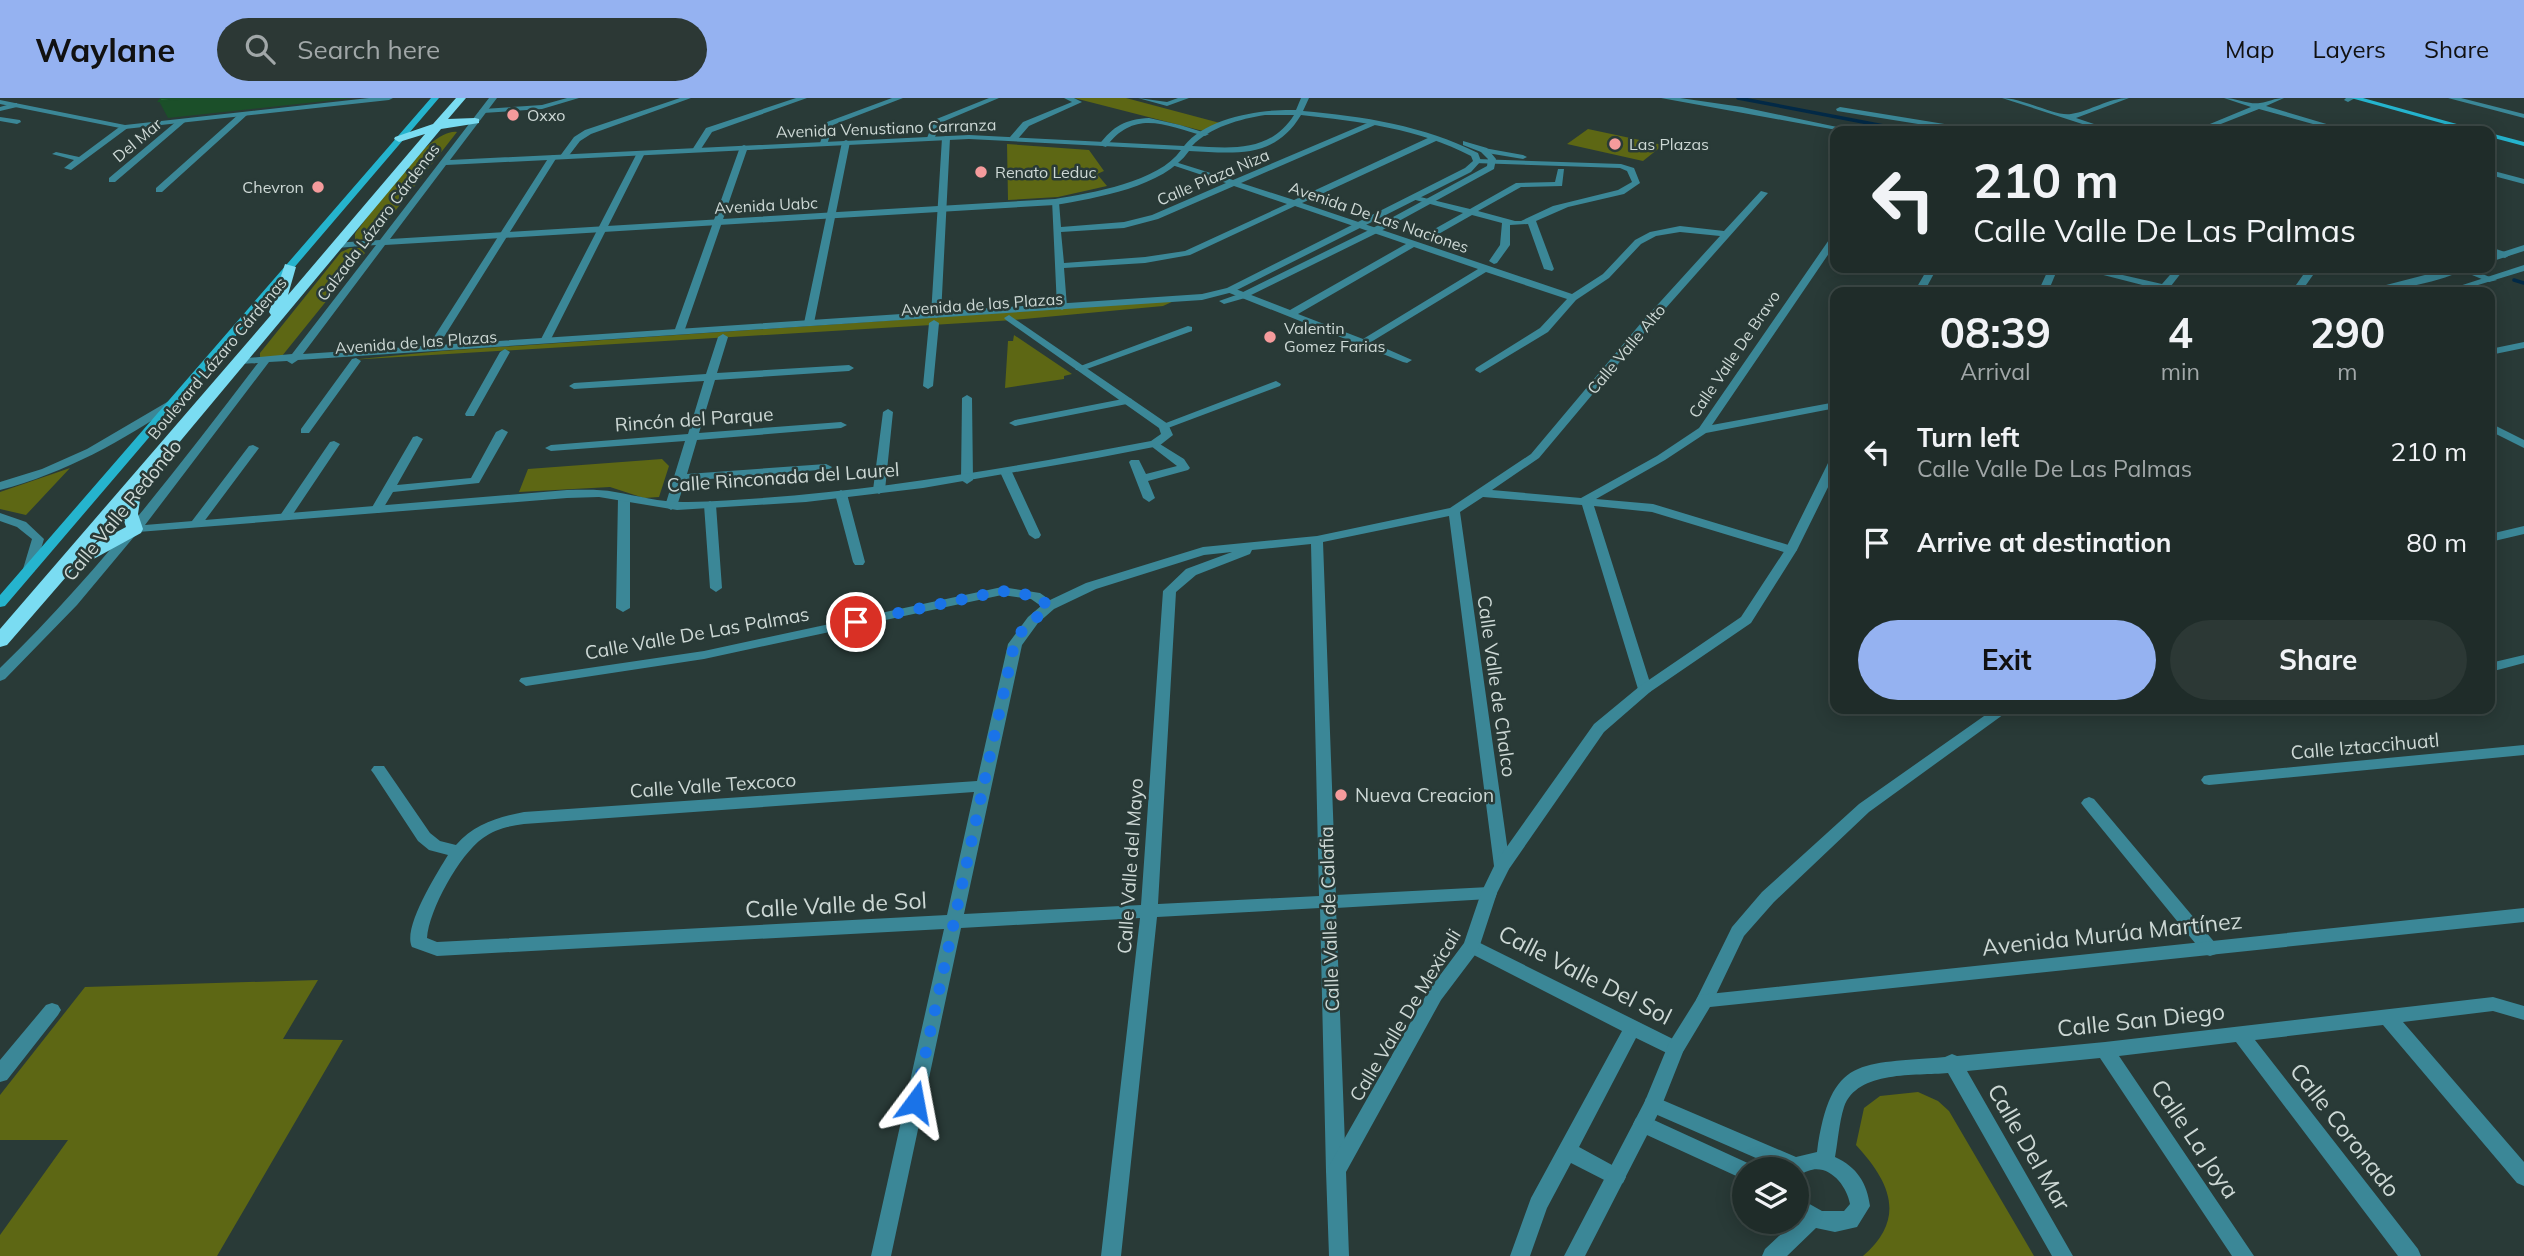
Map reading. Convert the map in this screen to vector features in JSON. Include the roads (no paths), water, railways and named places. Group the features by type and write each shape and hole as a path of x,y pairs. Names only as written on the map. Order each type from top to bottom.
{"highway":[{"name":"Boulevard Lázaro Cárdenas","path":"0,641 138,482 461,98"},
{"path":"397,141 440,125 475,121"},
{"path":"397,141 416,152"},
{"path":"274,320 290,267"},
{"path":"52,583 95,548 135,528 129,519 129,504 138,482"}],"main road":[{"name":"Boulevard Lázaro Cárdenas","path":"0,603 140,437 179,397 435,98"},
{"path":"2348,99 2445,126"},
{"path":"2348,99 2458,126"},
{"path":"2495,138 2524,146"}],"street":[{"path":"0,102 125,127 390,98"},
{"name":"Calzada Lázaro Cárdenas","path":"292,362 381,242 494,98"},
{"path":"484,111 542,107 575,98"},
{"path":"565,156 577,139 587,132 687,98"},
{"path":"696,150 705,134 720,125 803,98"},
{"path":"824,143 830,124 835,121 899,98"},
{"path":"931,138 933,126 937,122 995,98"},
{"path":"1013,139 1026,124 1077,104 1077,100 1068,98"},
{"path":"1142,98 1167,104 1185,98"},
{"name":"Avenida Venustiano Carranza","path":"443,163 931,138 1013,139 1225,152 1265,147 1281,137 1305,98"},
{"path":"1665,98 1731,107 1830,127"},
{"path":"2006,98 2094,126"},
{"path":"2068,118 2125,98"},
{"path":"2228,98 2328,126"},
{"path":"2210,126 2280,98"},
{"path":"2452,98 2524,116"},
{"path":"0,109 14,105"},
{"path":"1840,109 1944,126"},
{"path":"1298,111 1372,122 1433,139 1470,151 1477,162 1560,167 1621,166 1631,170 1636,183 1627,189 1566,204 1531,221 1506,224 1415,197"},
{"path":"1298,111 1389,119 1484,150 1560,167"},
{"name":"Avenida Uabc","path":"336,245 1055,202 1108,191 1175,163 1193,140 1252,114 1298,111"},
{"path":"159,190 243,114"},
{"path":"0,119 17,122"},
{"path":"1103,145 1112,130 1135,119 1205,134"},
{"name":"Del Mar","path":"111,180 181,122"},
{"name":"Calle Plaza Niza","path":"1057,230 1140,223 1236,184 1372,122"},
{"path":"68,168 125,127"},
{"path":"928,386 935,319 946,138"},
{"path":"1060,266 1145,260 1187,253 1433,139"},
{"path":"809,323 846,142"},
{"path":"679,332 744,147"},
{"path":"1484,150 1493,163"},
{"path":"545,341 641,153"},
{"path":"56,154 79,159"},
{"path":"432,348 553,157"},
{"name":"Avenida de las Plazas","path":"292,362 356,361 723,338 1062,307 1184,299 1230,290 1468,170 1477,162"},
{"name":"Avenida De Las Naciones","path":"1175,163 1483,270 1573,298"},
{"name":"Avenida de las Plazas","path":"237,365 432,348 809,323 1009,318 1195,305 1242,296 1374,232 1430,202 1493,163"},
{"path":"1425,238 1466,212 1525,181 1559,184 1560,167"},
{"path":"2495,173 2524,182"},
{"name":"Calle Valle Alto","path":"1478,493 1535,456 1724,234 1765,193"},
{"path":"1055,202 1062,307"},
{"path":"1531,221 1549,269"},
{"path":"1494,261 1505,245 1506,224"},
{"path":"1480,370 1544,330 1573,298 1606,276 1631,247 1653,234 1680,229 1724,234"},
{"path":"1289,315 1411,245"},
{"name":"Calle Valle De Bravo","path":"1586,500 1661,458 1703,430 1830,245"},
{"path":"2495,258 2524,248"},
{"path":"2495,252 2524,261"},
{"path":"2465,287 2524,268"},
{"path":"1363,343 1483,270"},
{"path":"2100,273 2152,287"},
{"path":"2165,287 2177,273"},
{"path":"2388,287 2446,273"},
{"path":"2474,273 2492,280"},
{"path":"1230,290 1407,360"},
{"path":"1009,318 1164,426 1167,435 1155,444 1180,461 1184,468 1141,479"},
{"path":"1080,368 1188,330"},
{"path":"671,506 723,338"},
{"path":"2495,351 2524,345"},
{"path":"470,414 505,352"},
{"path":"305,432 356,361"},
{"name":"Calle Valle Redondo","path":"0,677 44,635 135,528 263,364"},
{"path":"574,386 849,368"},
{"path":"1164,426 1276,384"},
{"path":"0,486 70,461 123,433 179,397"},
{"path":"967,398 967,480"},
{"path":"1015,423 1128,401"},
{"path":"1703,430 1830,405"},
{"path":"879,491 888,412"},
{"name":"Rincón del Parque","path":"551,447 841,425"},
{"path":"2496,433 2524,430"},
{"path":"389,489 475,481 502,432"},
{"path":"2496,433 2524,445"},
{"path":"377,509 417,439"},
{"path":"285,517 334,444"},
{"name":"Calle Rinconada del Laurel","path":"135,528 567,494 604,494 671,506 710,505 879,491 967,480 1155,444"},
{"path":"196,524 253,448"},
{"path":"1135,462 1149,498"},
{"path":"679,478 826,467"},
{"name":"Calle Valle De Mexicali","path":"1336,1171 1435,995 1472,946 1489,893 1502,866 1586,744 1616,712 1645,689 1746,620 1791,550 1830,471"},
{"path":"1006,472 1035,535"},
{"path":"881,1256 1014,645 1022,631 1049,606 1091,586 1158,563 1214,550 1317,540 1454,510 1478,493 1586,500 1653,508 1791,550"},
{"path":"841,494 859,562"},
{"path":"623,608 624,498"},
{"path":"1586,500 1645,689"},
{"path":"710,505 716,589"},
{"name":"Calle Valle de Chalco","path":"1454,510 1502,866"},
{"path":"0,517 31,529 38,539 29,569"},
{"path":"2495,537 2524,530"},
{"name":"Calle Valle de Calafia","path":"1317,540 1339,1256"},
{"name":"Calle Valle del Mayo","path":"1111,1256 1149,911 1170,591 1191,572 1270,543"},
{"name":"Calle Valle De Las Palmas","path":"526,681 704,655 1002,591 1035,596 1049,606"},
{"path":"2495,667 2524,659"},
{"path":"1574,1256 1653,1104 1675,1049 1705,1000 1738,932 1769,897 1864,808 1993,714"},
{"name":"Calle Iztaccihuatl","path":"2209,780 2524,750"},
{"path":"379,770 424,837 435,846 457,851"},
{"name":"Calle Valle Texcoco","path":"457,851 489,825 524,818 983,786"},
{"path":"2089,803 2210,949"},
{"name":"Calle Valle de Sol","path":"457,851 418,933 418,942 437,949 1489,893"},
{"name":"Avenida Murúa Martínez","path":"1705,1000 2524,915"},
{"name":"Calle Valle Del Sol","path":"1472,946 1675,1049"},
{"name":"Calle San Diego","path":"1825,1162 1835,1105 1843,1088 1854,1077 1952,1062 2105,1050 2493,1004 2524,1013"},
{"path":"0,1074 52,1010"},
{"path":"2386,1015 2524,1177"},
{"path":"1520,1256 1538,1205 1633,1027"},
{"name":"Calle Coronado","path":"2240,1034 2412,1256"},
{"name":"Calle La Joya","path":"2105,1050 2244,1256"},
{"name":"Calle Del Mar","path":"1952,1062 2063,1256"},
{"path":"1653,1104 1771,1157"},
{"path":"1643,1124 1732,1165"},
{"path":"1567,1151 1616,1177"},
{"path":"1809,1160 1825,1162 1844,1172 1857,1189 1860,1206 1850,1220 1833,1224 1809,1214"},
{"path":"1772,1256 1788,1234"}],"waterway":[{"path":"1738,98 1884,126"},
{"path":"2514,280 2524,283"}],"place":[{"name":"Oxxo","path":"513,115"},
{"name":"Las Plazas","path":"1615,144"},
{"name":"Renato Leduc","path":"981,172"},
{"name":"Chevron","path":"318,187"},
{"name":"Valentin Gomez Farias","path":"1270,337"},
{"name":"Nueva Creacion","path":"1341,795"}]}
